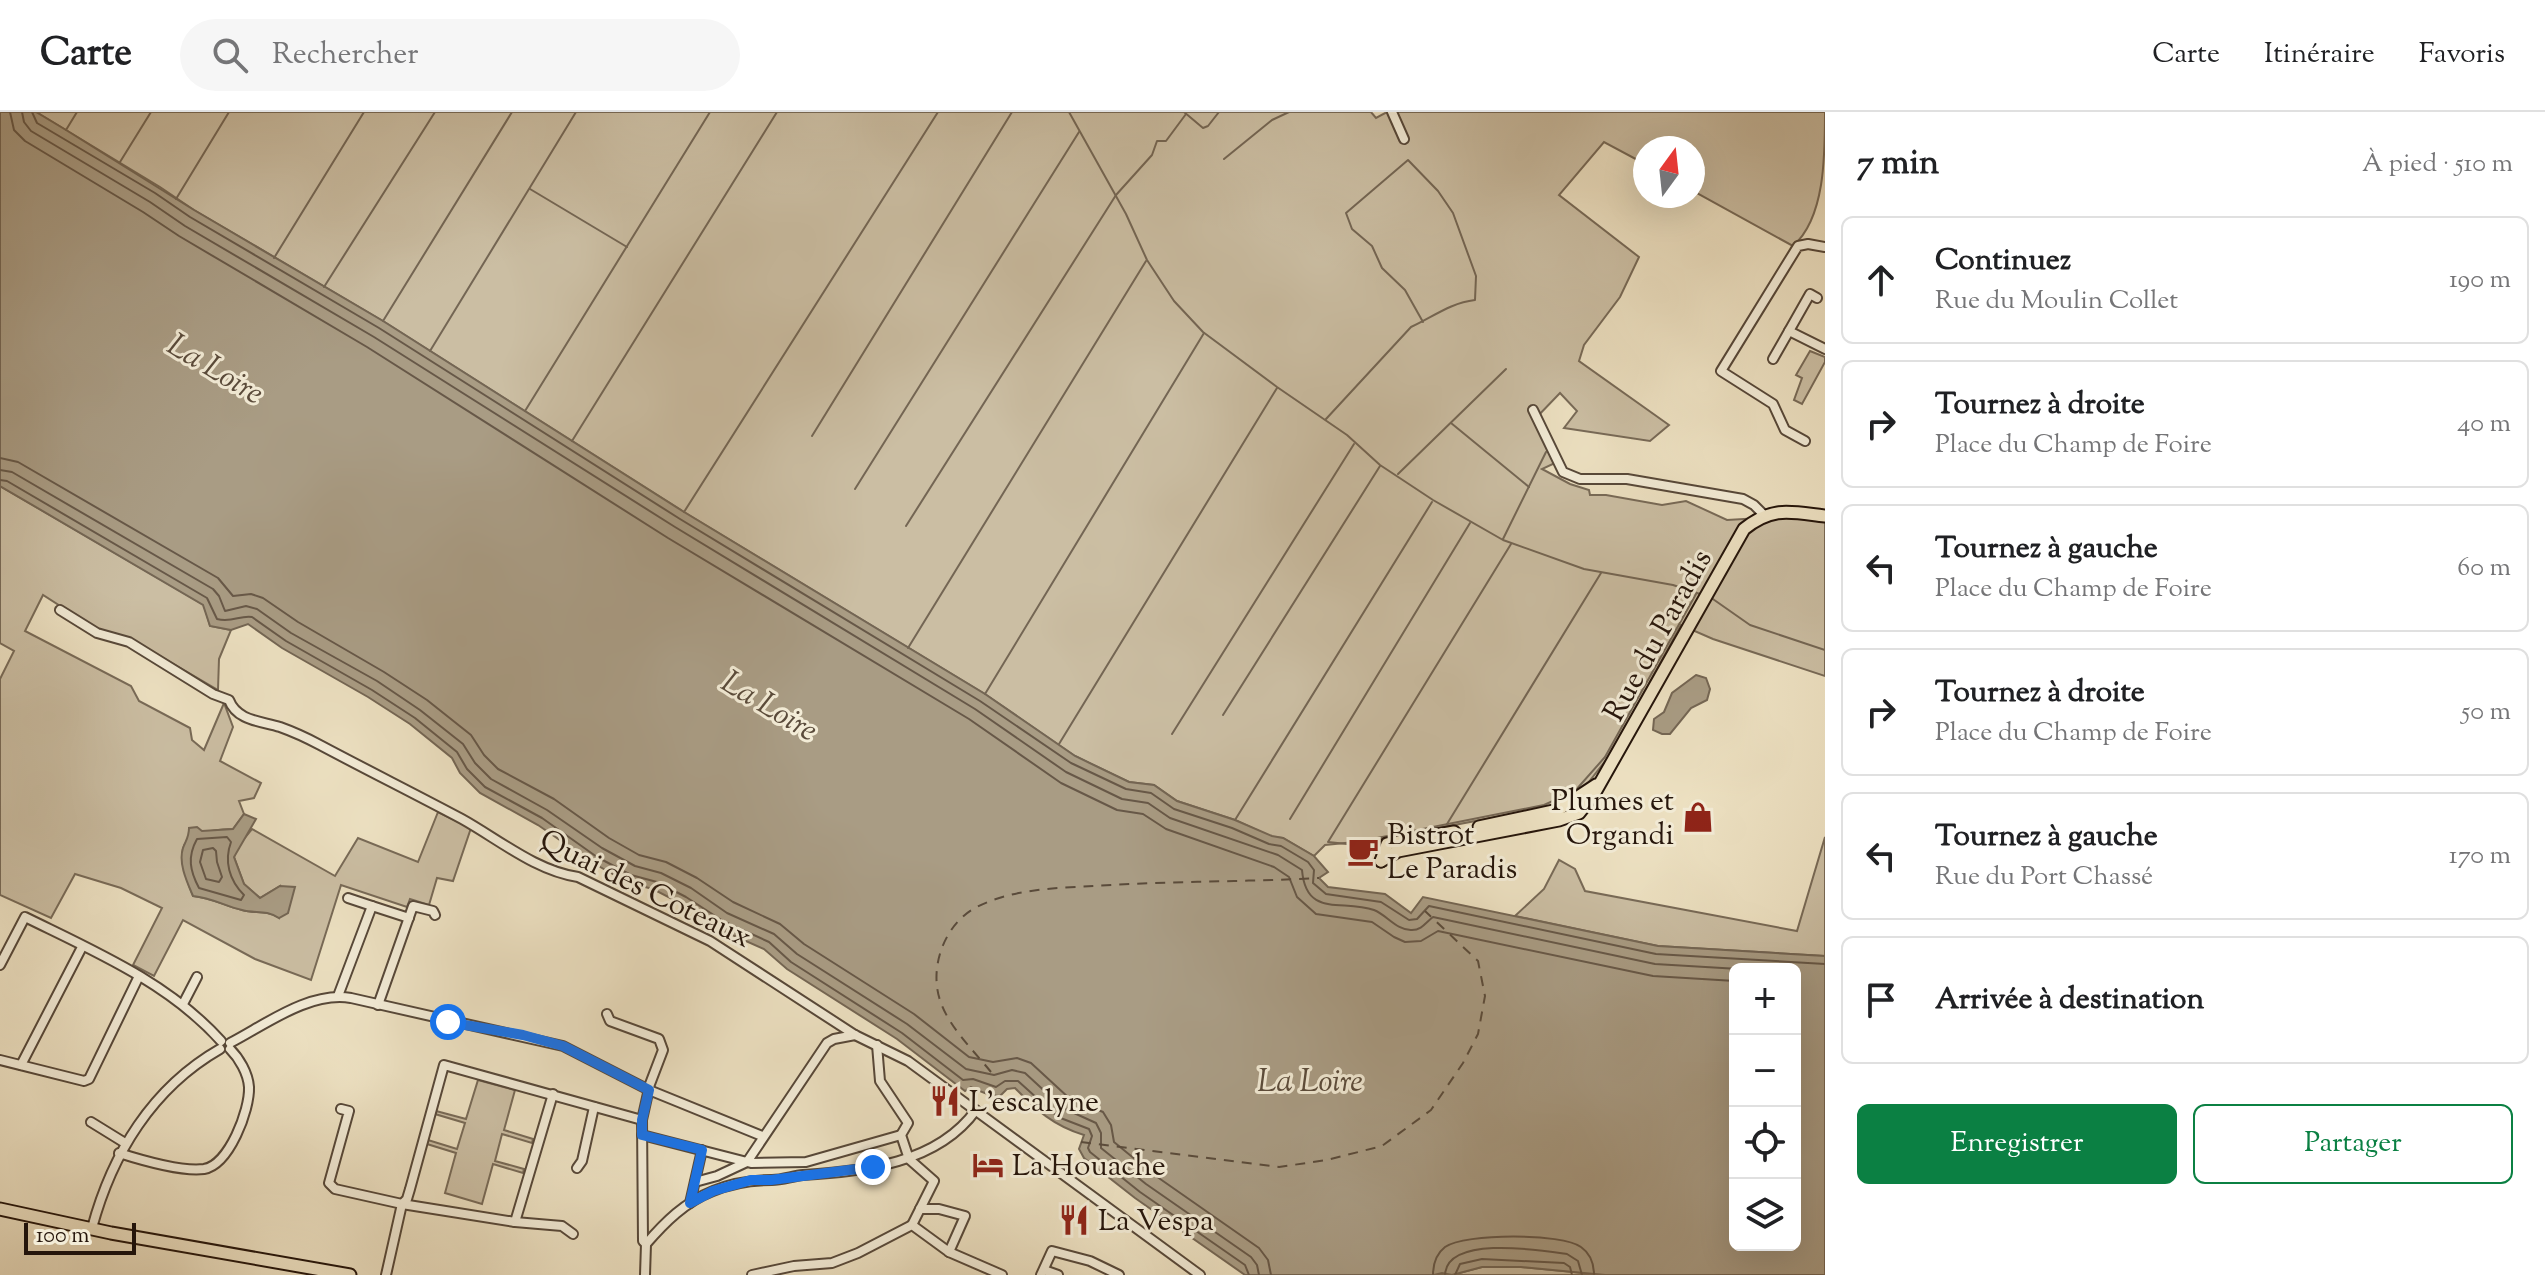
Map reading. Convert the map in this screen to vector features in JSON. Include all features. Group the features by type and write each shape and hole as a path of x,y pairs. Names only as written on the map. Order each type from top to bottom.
{"main road":[{"path":"1764,515 1787,511 1825,516"},
{"name":"Rue du Paradis","path":"1598,784 1552,812 1387,844 1381,861 1398,851 1568,818 1583,809 1598,784 1744,529 1764,515"},
{"path":"0,1209 350,1275"}],"street":[{"path":"1392,112 1404,139"},
{"path":"1805,441 1785,430 1773,404 1721,371 1798,246 1825,247"},
{"path":"1773,359 1810,294 1817,298"},
{"path":"1789,331 1825,349"},
{"path":"1533,410 1563,472 1580,479 1635,480 1743,499 1764,515"},
{"name":"Quai des Coteaux","path":"60,610 97,633 129,642 213,694 229,700 242,716 318,743 555,871 578,877 710,941 855,1035 898,1054 1200,1275"},
{"path":"348,898 409,918"},
{"path":"378,1005 416,905 433,911 435,915"},
{"path":"338,996 372,906"},
{"path":"0,965 25,917 139,976 183,1004 198,1015 246,1074 248,1103 233,1141 218,1164 207,1169 191,1169 119,1153"},
{"path":"21,1065 82,947"},
{"path":"0,1060 84,1081 89,1079 139,976"},
{"path":"183,1004 197,977"},
{"path":"92,1228 125,1143 139,1122 187,1070 271,1017 338,996 563,1046 649,1090 762,1136"},
{"path":"607,1014 610,1021 659,1039 663,1050 642,1120 645,1275"},
{"path":"695,1182 747,1162 827,1043 855,1035"},
{"path":"642,1135 747,1162 806,1162 902,1132 908,1123 880,1081 877,1045"},
{"path":"386,1275 402,1204 410,1189 444,1065 642,1120"},
{"path":"515,1222 553,1094"},
{"path":"577,1168 582,1161 594,1107"},
{"path":"341,1109 349,1111 329,1183 335,1189 402,1204 515,1222 562,1226 573,1234"},
{"path":"646,1244 670,1217 713,1191 751,1180 859,1169 909,1159 964,1127 976,1110"},
{"path":"91,1122 125,1143"},
{"path":"752,1275 794,1266 832,1263 912,1225 934,1181 909,1159 902,1132"},
{"path":"690,1203 702,1150"},
{"path":"920,1209 939,1209 965,1216 949,1252"},
{"path":"912,1225 949,1252 1002,1275"},
{"path":"1058,1275 1043,1273 1052,1251 1090,1261 1119,1275"}],"shaded area":[{"path":"36,112 1371,112 1376,118 1387,112 1825,112 1823,166 1817,203 1804,234 1793,246 1705,198 1705,136 1633,136 1633,158 1604,142 1559,195 1639,257 1620,297 1584,345 1579,361 1669,425 1650,441 1564,428 1577,411 1560,393 1534,420 1555,463 1542,469 1589,490 1590,495 1662,505 1686,501 1727,520 1778,517 1825,521 1825,676 1713,639 1681,625 1610,755 1576,794 1549,807 1375,840 1325,845 1314,856 1283,838 1272,837 1235,820 1177,801 1154,785 1129,782 1075,756 985,694 684,512 383,321"},
{"path":"1810,351 1825,357 1825,362 1802,404 1794,400 1802,378 1796,375"},
{"path":"0,486 204,605 210,626 231,630 219,659 218,690 134,641 93,627 43,595 25,631 131,686 139,701 190,728 192,740 204,750 224,703 233,727 220,761 261,783 254,798 239,801 244,814 233,829 200,833 184,844 183,865 193,896 279,918 280,886 260,898 244,884 234,857 238,846 252,829 335,876 358,838 418,862 438,812 471,828 453,881 437,878 429,905 410,899 407,907 341,885 311,980 255,959 183,920 154,976 133,965 162,908 121,888 75,874 51,918 0,895 0,679 14,651 0,643"},
{"path":"1825,837 1825,956 1658,946 1515,916 1544,889 1559,860 1575,869 1585,891 1797,931"},
{"path":"478,1080 515,1090 504,1130 533,1139 532,1143 502,1134 495,1161 524,1169 523,1173 493,1164 482,1204 445,1193 456,1153 427,1144 428,1140 457,1149 465,1123 435,1114 436,1111 466,1119"},
{"path":"1482,1267 1521,1267 1605,1275 1452,1275"}],"water":[{"name":"La Loire","path":"0,112 36,112 194,210 383,321 684,512 985,694 1075,756 1129,782 1154,785 1177,801 1283,838 1314,856 1328,872 1319,878 1328,887 1385,894 1411,913 1423,897 1658,946 1825,956 1825,1275 1605,1275 1521,1267 1482,1267 1452,1275 1245,1275 1084,1158 1079,1149 1084,1135 1046,1116 1015,1088 1007,1089 1000,1096 971,1087 965,1091 897,1039 787,969 764,949 719,929 653,889 629,883 593,863 538,825 480,793 460,773 452,758 410,724 368,697 282,648 248,624 231,630 210,626 203,605 0,486"},
{"path":"1696,675 1706,678 1710,689 1707,700 1691,708 1670,734 1653,730 1654,719 1664,712 1672,693"},
{"path":"244,814 256,819 234,857 244,884 260,898 280,886 295,887 288,913 279,918 193,896 186,879 182,854 189,828 197,827 202,831 233,829"}],"waterway":[{"path":"66,130 77,112"},
{"path":"120,162 151,112"},
{"path":"176,199 229,112"},
{"path":"274,258 364,112"},
{"path":"324,287 435,112"},
{"path":"383,321 512,112"},
{"path":"430,351 576,112"},
{"path":"525,411 710,112"},
{"path":"572,441 777,112"},
{"path":"684,512 938,112"},
{"path":"812,436 1012,112"},
{"path":"1069,112 1126,214 1147,260 1174,301 1203,332 1347,435 1380,465 1503,540 1584,569 1673,585 1700,594"},
{"path":"1184,112 1203,128 1219,112"},
{"path":"1224,159 1272,120 1289,112"},
{"path":"906,526 1116,195 1152,155 1157,141 1166,141 1186,114"},
{"path":"855,489 1079,132"},
{"path":"1326,419 1411,327 1419,323 1427,319 1450,307 1475,300 1476,276 1453,213 1438,191 1408,160 1346,213 1352,229 1372,246 1382,268 1405,290 1423,322"},
{"path":"530,189 627,247"},
{"path":"908,648 1146,261"},
{"path":"985,694 1204,333"},
{"path":"1398,474 1506,369"},
{"path":"1059,744 1277,388"},
{"path":"1451,423 1529,487"},
{"path":"1172,734 1354,444"},
{"path":"1503,539 1546,452"},
{"path":"1223,715 1380,466"},
{"path":"1235,820 1432,502"},
{"path":"1290,819 1470,523"},
{"path":"1511,544 1328,842 1347,844 1544,805 1575,791 1605,757 1696,594"},
{"path":"1447,824 1601,573"},
{"path":"1710,597 1750,625 1825,650"}],"ferry route":[{"path":"991,1072 950,1021 937,990 938,962 947,937 955,925 975,908 1018,893 1049,889 1319,878"},
{"path":"1081,1142 1279,1167 1327,1160 1382,1146 1431,1110 1463,1063 1478,1034 1485,996 1478,961 1425,911"}],"place":[{"name":"Plumes et Organdi","path":"1698,817"},
{"name":"Bistrot Le Paradis","path":"1363,851"},
{"name":"L'escalyne","path":"945,1101"},
{"name":"La Houache","path":"988,1165"},
{"name":"La Vespa","path":"1074,1220"}],"route":[{"path":"448,1022 523,1035 563,1046 649,1090 642,1135 702,1150 690,1203 713,1191 751,1180 873,1167"}]}
